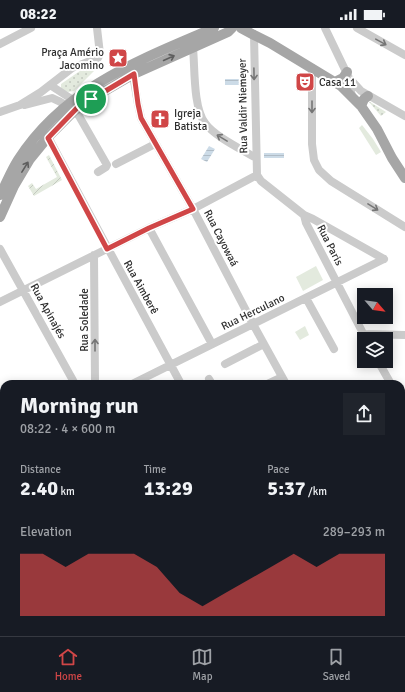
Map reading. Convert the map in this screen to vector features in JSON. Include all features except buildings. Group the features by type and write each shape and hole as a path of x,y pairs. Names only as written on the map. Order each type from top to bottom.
{"main road":[{"path":"0,218 3,192 18,160 32,141 50,121 103,79 131,64 214,28"},
{"path":"3,192 23,170 71,105 91,99 134,74 228,32 232,28"},
{"path":"241,28 255,31 270,42 335,82 362,106 377,128 392,158 405,178"},
{"path":"335,82 348,75"},
{"path":"362,106 364,99 368,96"}],"street":[{"path":"0,44 31,28"},
{"path":"20,105 72,68 100,56 97,28"},
{"path":"336,28 327,32 348,75 358,89 405,116"},
{"path":"357,28 405,55"},
{"name":"Rua Valdir Niemeyer","path":"255,31 257,175"},
{"path":"193,48 197,107 204,123 216,134 256,158"},
{"name":"Rua Cayowaá","path":"131,64 141,118 193,209 284,380"},
{"path":"312,68 312,144 316,165 323,175 331,181 405,227"},
{"path":"348,75 352,97"},
{"path":"50,85 71,105 79,116 107,165 98,172"},
{"path":"0,112 20,105 52,98 71,105"},
{"name":"Rua Aimberê","path":"48,138 179,380"},
{"path":"116,164 155,144"},
{"path":"0,302 149,228 193,209 257,175 261,181 304,215"},
{"name":"Rua Herculano","path":"140,380 384,259 304,215"},
{"name":"Rua Paris","path":"304,215 306,223 362,332"},
{"path":"149,228 212,344"},
{"name":"Rua Apinajés","path":"0,249 73,380"},
{"name":"Rua Soledade","path":"94,255 95,380"},
{"path":"306,298 334,350"},
{"path":"393,336 405,335"},
{"path":"225,364 264,344"},
{"path":"382,368 389,380"}],"shaded area":[{"path":"90,64 97,68 74,91 68,92 61,89 61,84"},
{"path":"370,102 386,112 381,116"},
{"path":"362,125 381,152 376,155 359,128"},
{"path":"49,155 62,180 34,196 28,186 32,183 36,189 57,177 46,157"},
{"path":"316,266 323,280 303,291 296,277"},
{"path":"305,326 309,335 300,340 295,332"}],"water":[{"path":"225,79 239,79 239,85 225,85"},
{"path":"209,146 215,149 207,162 201,159"},
{"path":"264,153 284,153 284,158 264,158"}],"place":[{"name":"Praça Amério Jacomino","path":"118,58"},
{"name":"Casa 11","path":"305,82"},
{"name":"Igreja Batista","path":"160,119"}],"route":[{"path":"134,74 141,118 193,209 149,228 107,249 48,138 74,111 91,99 134,74"}]}
